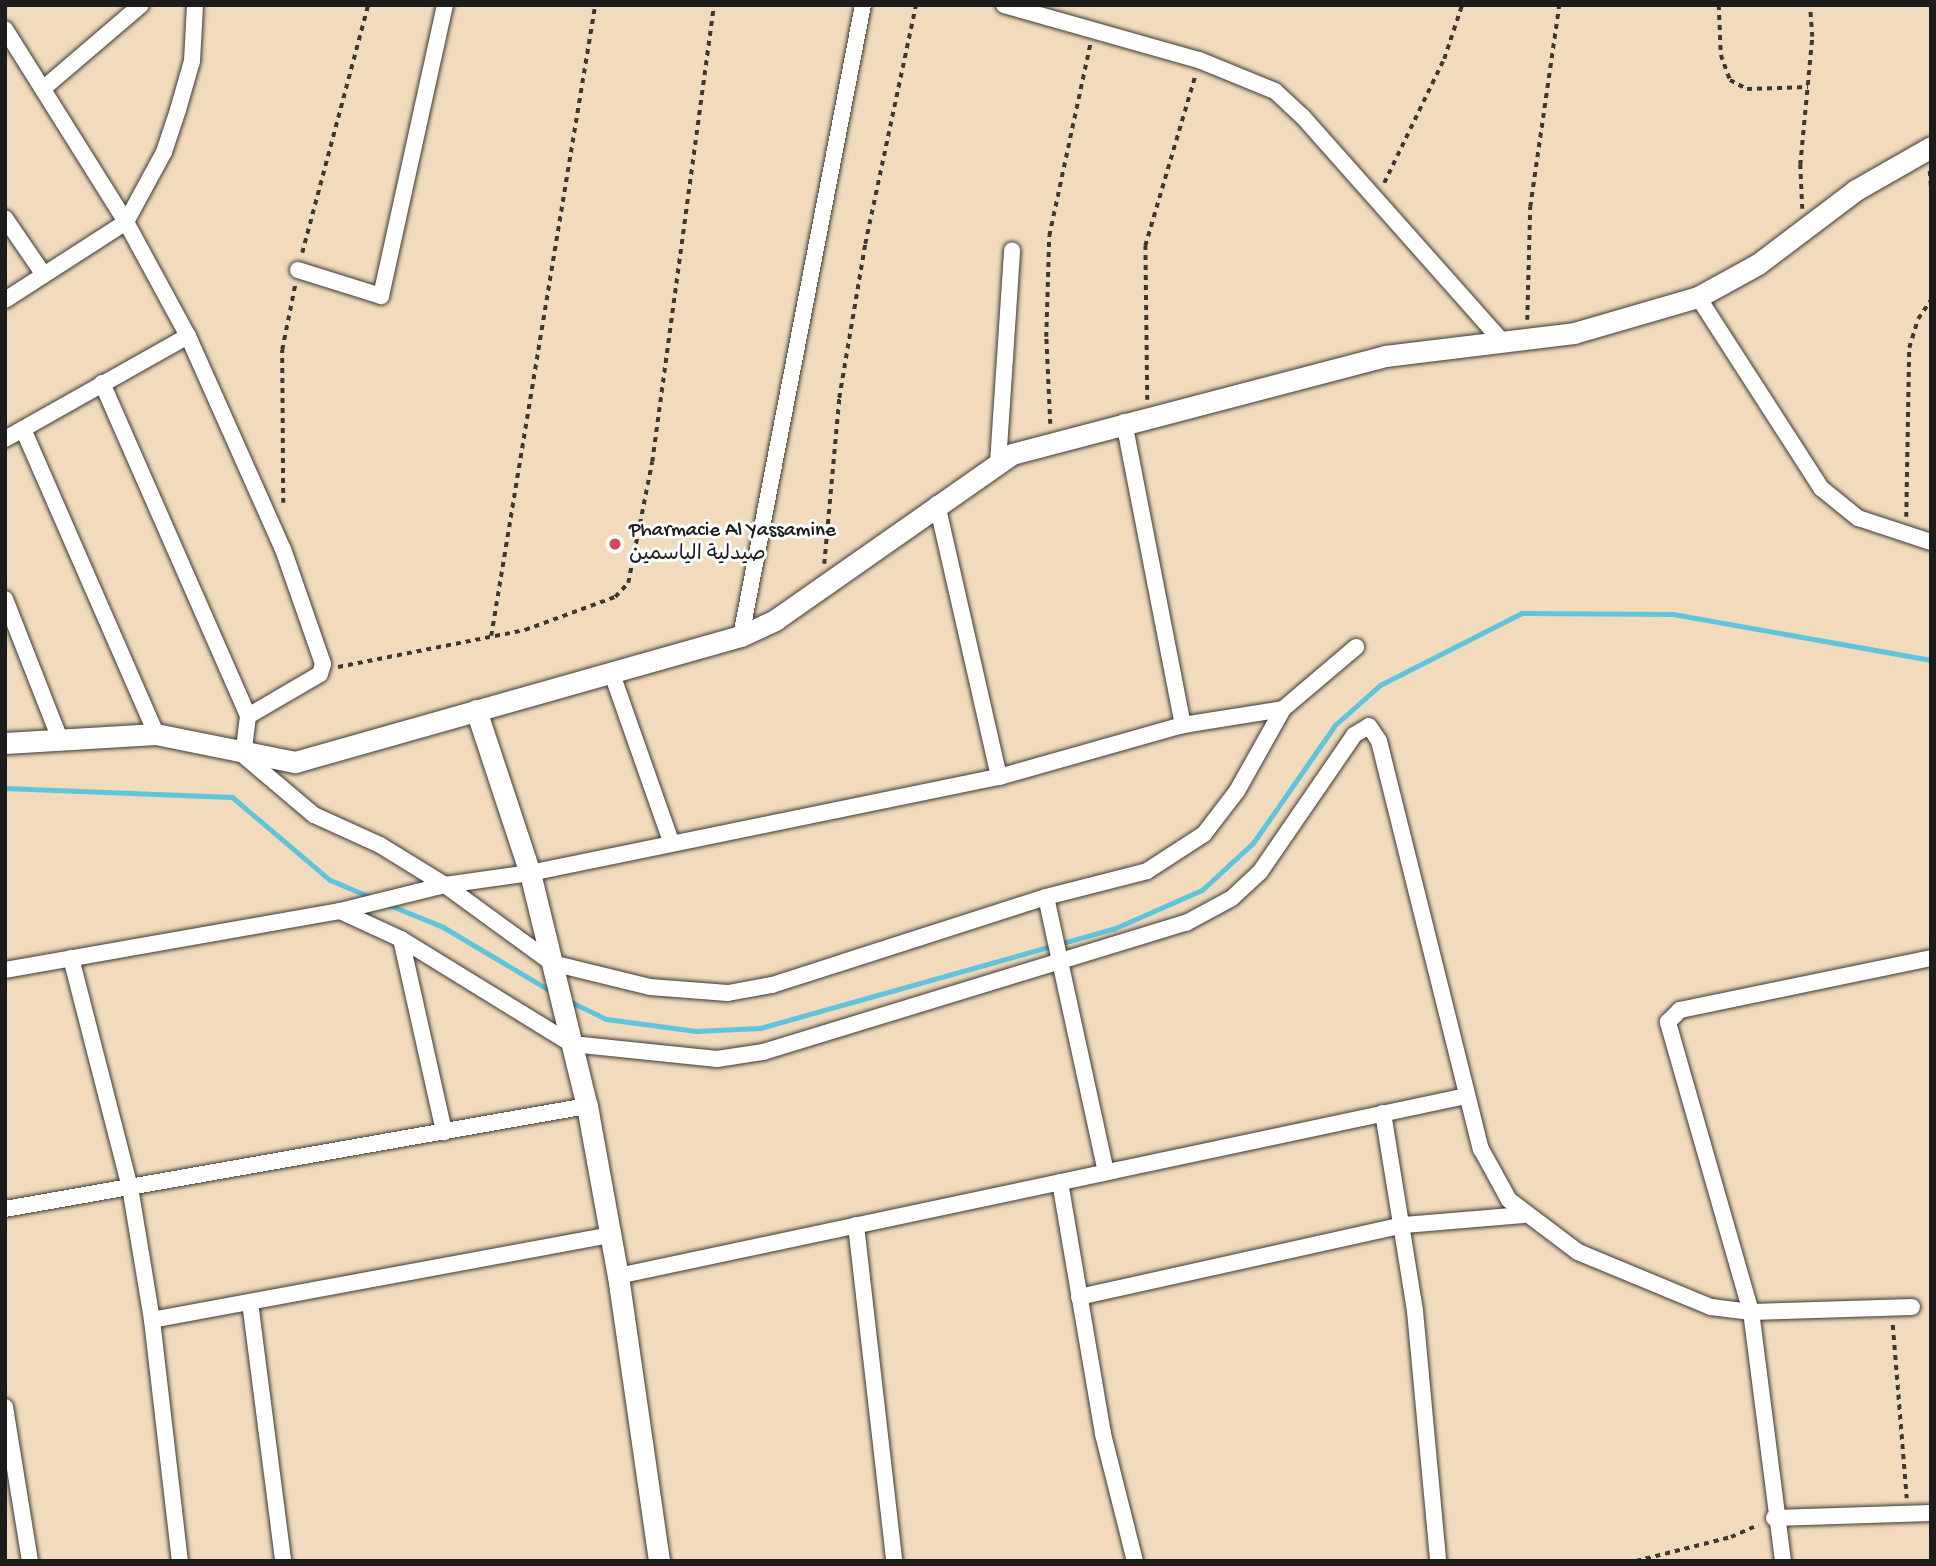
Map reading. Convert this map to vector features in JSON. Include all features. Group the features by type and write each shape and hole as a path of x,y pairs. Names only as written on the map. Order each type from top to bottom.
{"street":[{"path":"45,87 141,5"},
{"path":"5,300 126,222 164,152 178,110 192,61 195,5"},
{"path":"298,270 381,296 445,5"},
{"path":"741,636 863,5"},
{"path":"1004,5 1199,60 1275,91 1500,340"},
{"path":"5,29 45,87 126,222 188,336 283,549 323,671 248,716"},
{"path":"5,743 156,734 243,755 295,762 741,636 775,620 1012,454 1124,422 1385,356 1610,325 1698,297 1758,264 1856,190 1931,148"},
{"path":"5,218 44,275"},
{"path":"998,463 1012,250"},
{"path":"1698,297 1821,488 1858,518 1906,536 1931,542"},
{"path":"5,439 188,336"},
{"path":"102,383 248,716 243,755"},
{"path":"1124,422 1183,725"},
{"path":"23,429 156,734"},
{"path":"937,504 999,777"},
{"path":"5,599 60,739"},
{"path":"243,755 314,815 380,845 445,885 554,971 650,987 728,993 772,985 1046,897 1147,871 1181,852 1223,812 1283,709 1356,647"},
{"path":"612,674 671,842"},
{"path":"5,970 340,911 445,885 530,873 999,777 1183,725 1283,709"},
{"path":"475,710 530,873 587,1106 618,1276 659,1561"},
{"path":"340,911 401,939 570,1035 717,1059 763,1052 1186,923 1231,898 1260,872 1354,736 1369,726 1379,741 1481,1149 1496,1181 1524,1215 1578,1252 1656,1289 1711,1307 1751,1312 1912,1307"},
{"path":"1046,897 1106,1172"},
{"path":"401,939 444,1132"},
{"path":"71,958 130,1187 152,1320 180,1561"},
{"path":"1783,1561 1774,1518 1751,1312 1669,1028 1670,1017 1680,1010 1931,958"},
{"path":"618,1276 1466,1096"},
{"path":"5,1209 587,1106"},
{"path":"1383,1113 1404,1225 1438,1561"},
{"path":"1060,1182 1103,1434 1135,1561"},
{"path":"1079,1297 1404,1225 1524,1215"},
{"path":"856,1224 894,1561"},
{"path":"152,1320 611,1235"},
{"path":"250,1302 283,1561"},
{"path":"5,1408 30,1561"},
{"path":"1774,1518 1931,1513"}],"path":[{"path":"491,636 596,5"},
{"path":"323,671 397,652 525,629 615,597 628,583 652,462 715,5"},
{"path":"822,587 839,398 865,244 916,5"},
{"path":"1376,200 1444,59 1462,5"},
{"path":"1527,337 1531,207 1559,5"},
{"path":"1719,5 1721,55 1730,80 1747,89 1808,87"},
{"path":"1802,232 1800,165 1808,87 1810,5"},
{"path":"1051,443 1046,337 1049,236 1072,113 1093,30"},
{"path":"1147,416 1145,246 1199,60"},
{"path":"1906,536 1909,348 1918,319 1931,300"},
{"path":"1909,1512 1892,1333 1896,1314 1912,1307"},
{"path":"1636,1561 1731,1537 1774,1518"},
{"path":"1462,1561 1468,1561"}],"waterway":[{"path":"569,1001 606,1019 696,1031 760,1028 1113,929 1202,890 1253,843 1335,725 1380,685 1522,613 1673,614 1931,660"},
{"path":"5,788 232,797 330,880 375,899"},
{"path":"387,904 443,927 554,993"}],"place":[{"name":"Pharmacie Al Yassamine صيدلية الياسمين","path":"615,544"}]}
